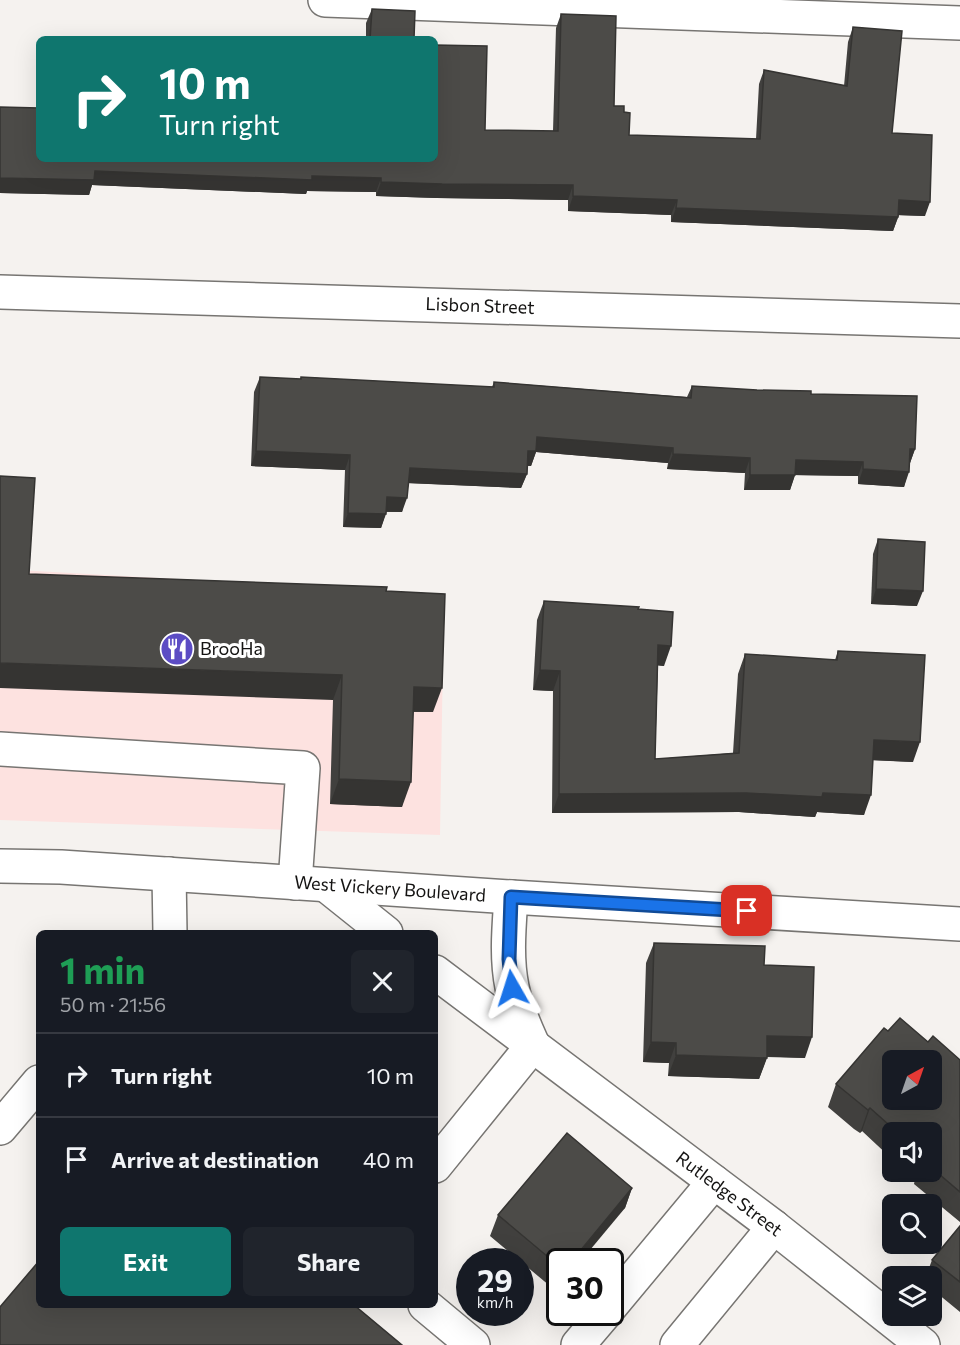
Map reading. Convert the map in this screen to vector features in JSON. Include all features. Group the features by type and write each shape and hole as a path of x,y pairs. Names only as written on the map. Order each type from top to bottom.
{"street":[{"path":"325,0 960,23"},
{"name":"Lisbon Street","path":"0,292 960,321"},
{"path":"0,749 303,768 311,884 381,930"},
{"name":"West Vickery Boulevard","path":"0,866 61,867 960,924"},
{"path":"169,874 170,930"},
{"name":"Rutledge Street","path":"511,897 509,959 512,988 520,1015 533,1045"},
{"name":"Rutledge Street","path":"438,974 774,1227 923,1345"},
{"path":"438,1162 533,1045"},
{"path":"0,1128 36,1086"},
{"path":"624,1290 714,1182"},
{"path":"677,1345 774,1227"},
{"path":"429,1308 473,1345"},
{"path":"578,1345 594,1326"}],"shaded area":[{"path":"0,569 444,594 440,835 0,820"}],"building":[{"path":"372,9 415,11 414,36 370,36"},
{"path":"561,14 616,16 614,106 624,106 624,112 630,113 629,135 760,139 764,70 847,86 853,27 902,31 892,133 932,135 930,202 899,200 898,217 676,208 677,200 573,196 573,185 442,184 381,182 381,178 312,176 312,180 95,171 94,180 0,178 0,107 36,108 36,162 438,162 438,45 487,46 485,130 558,131"},
{"path":"260,377 494,387 494,382 691,398 692,386 811,391 811,394 917,396 915,449 910,449 909,472 863,469 863,462 796,460 795,475 750,475 750,458 673,454 673,448 537,437 536,451 528,451 527,474 410,468 407,498 387,497 386,514 348,513 350,455 256,451"},
{"path":"0,476 35,478 29,574 387,587 386,591 445,594 442,688 414,687 411,782 339,779 342,675 0,663"},
{"path":"878,539 925,542 923,591 876,589"},
{"path":"544,601 639,607 638,609 673,612 671,646 658,645 655,759 739,753 745,654 837,660 838,651 925,655 920,742 874,740 871,795 823,793 822,797 746,793 559,794 560,671 540,670"},
{"path":"654,943 765,946 764,965 814,967 812,1037 767,1036 767,1058 676,1055 676,1043 651,1042"},
{"path":"900,1018 928,1042 933,1036 960,1060 960,1192 942,1177 942,1122 886,1122 836,1084 884,1028 888,1031"},
{"path":"567,1133 632,1188 583,1248 546,1248 546,1255 498,1215"},
{"path":"960,1226 960,1282 932,1260 937,1254 942,1254 942,1248"},
{"path":"36,1265 36,1308 358,1308 402,1345 0,1345 0,1307"}],"place":[{"name":"BrooHa","path":"177,649"}],"route":[{"path":"512,988 509,959 511,897 747,911"}]}
